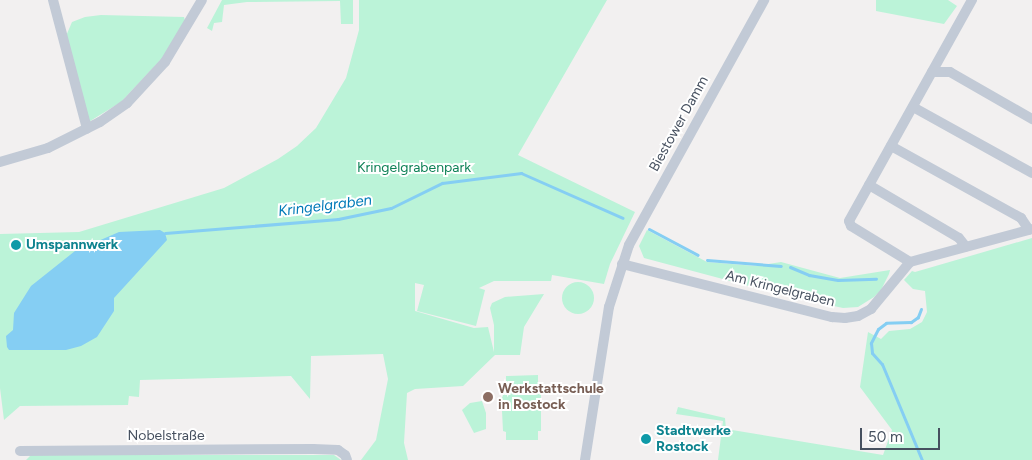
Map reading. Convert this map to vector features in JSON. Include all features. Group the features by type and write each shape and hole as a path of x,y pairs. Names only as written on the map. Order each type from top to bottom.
{"street":[{"path":"53,0 87,129"},
{"path":"0,162 35,153 87,129 127,103 165,62 202,0"},
{"name":"Biestower Damm","path":"585,460 609,307 622,264 643,217 764,0"},
{"path":"891,146 1021,218 1030,229 910,262 851,226 849,221 972,0"},
{"path":"932,72 950,72 1032,119"},
{"path":"913,107 1032,173"},
{"path":"869,185 959,238 966,247"},
{"name":"Am Kringelgraben","path":"622,264 832,317 845,318 858,316 871,309 910,262"},
{"name":"Nobelstraße","path":"20,451 313,449 338,450 345,455 347,460"}],"green space":[{"path":"222,0 353,0 353,24 341,24 340,1 247,2 224,5 222,22 214,23 212,31 207,28"},
{"name":"Kringelgrabenpark","path":"359,0 607,0 518,155 635,212 610,264 604,284 552,275 551,281 494,281 479,288 485,290 476,326 417,311 424,285 415,283 415,311 474,328 488,327 494,352 494,325 490,308 492,303 505,297 544,294 524,327 520,355 495,355 463,386 415,389 407,393 404,443 408,460 361,460 376,440 388,379 383,354 311,356 310,399 291,376 140,380 139,397 129,396 128,405 20,406 4,420 0,388 0,234 79,232 224,188 278,159 297,146 316,128 346,78 359,30"},
{"path":"876,0 948,0 957,6 944,24 876,11"},
{"path":"101,15 184,17 186,24 168,52 121,102 87,123 66,36 72,22 85,17"},
{"path":"647,230 707,262 756,266 781,262 840,278 890,270 881,290 874,297 858,307 843,308 783,295 644,258 639,246"},
{"path":"1032,238 1032,460 718,460 723,421 676,414 678,407 725,418 726,429 883,455 892,430 860,387 868,332 881,339 889,331 910,329 922,322 927,312 925,291 913,289 904,280 912,271 915,272"},
{"path":"578,282 584,283 589,287 593,292 593,304 589,309 584,313 578,314 572,313 567,309 563,304 562,298 563,292 567,287 572,283"},
{"path":"538,375 538,383 541,383 541,404 538,405 538,410 541,411 541,431 538,431 538,440 506,440 506,432 503,431 502,411 506,410 506,405 502,405 502,384 506,384 506,376"},
{"path":"482,401 486,413 486,429 474,433 462,410 470,403"},
{"path":"31,455 334,455 341,460 26,460"}],"water":[{"path":"160,230 165,233 167,240 114,298 114,311 97,337 81,346 66,350 9,350 6,336 13,330 14,313 31,286 75,251 119,232"}],"waterway":[{"name":"Kringelgraben","path":"165,233 338,219 391,208 442,183 521,173 623,218"},
{"name":"Kringelgraben","path":"649,229 698,255"},
{"name":"Kringelgraben","path":"707,260 781,266"},
{"name":"Kringelgraben","path":"790,267 809,275 838,280 876,279"},
{"path":"921,309 918,317 911,322 886,323 878,329 871,343 872,353 882,364 922,460"}],"place":[{"name":"Umspannwerk","path":"16,245"},
{"name":"Werkstattschule in Rostock","path":"488,397"},
{"name":"Stadtwerke Rostock","path":"646,439"}]}
